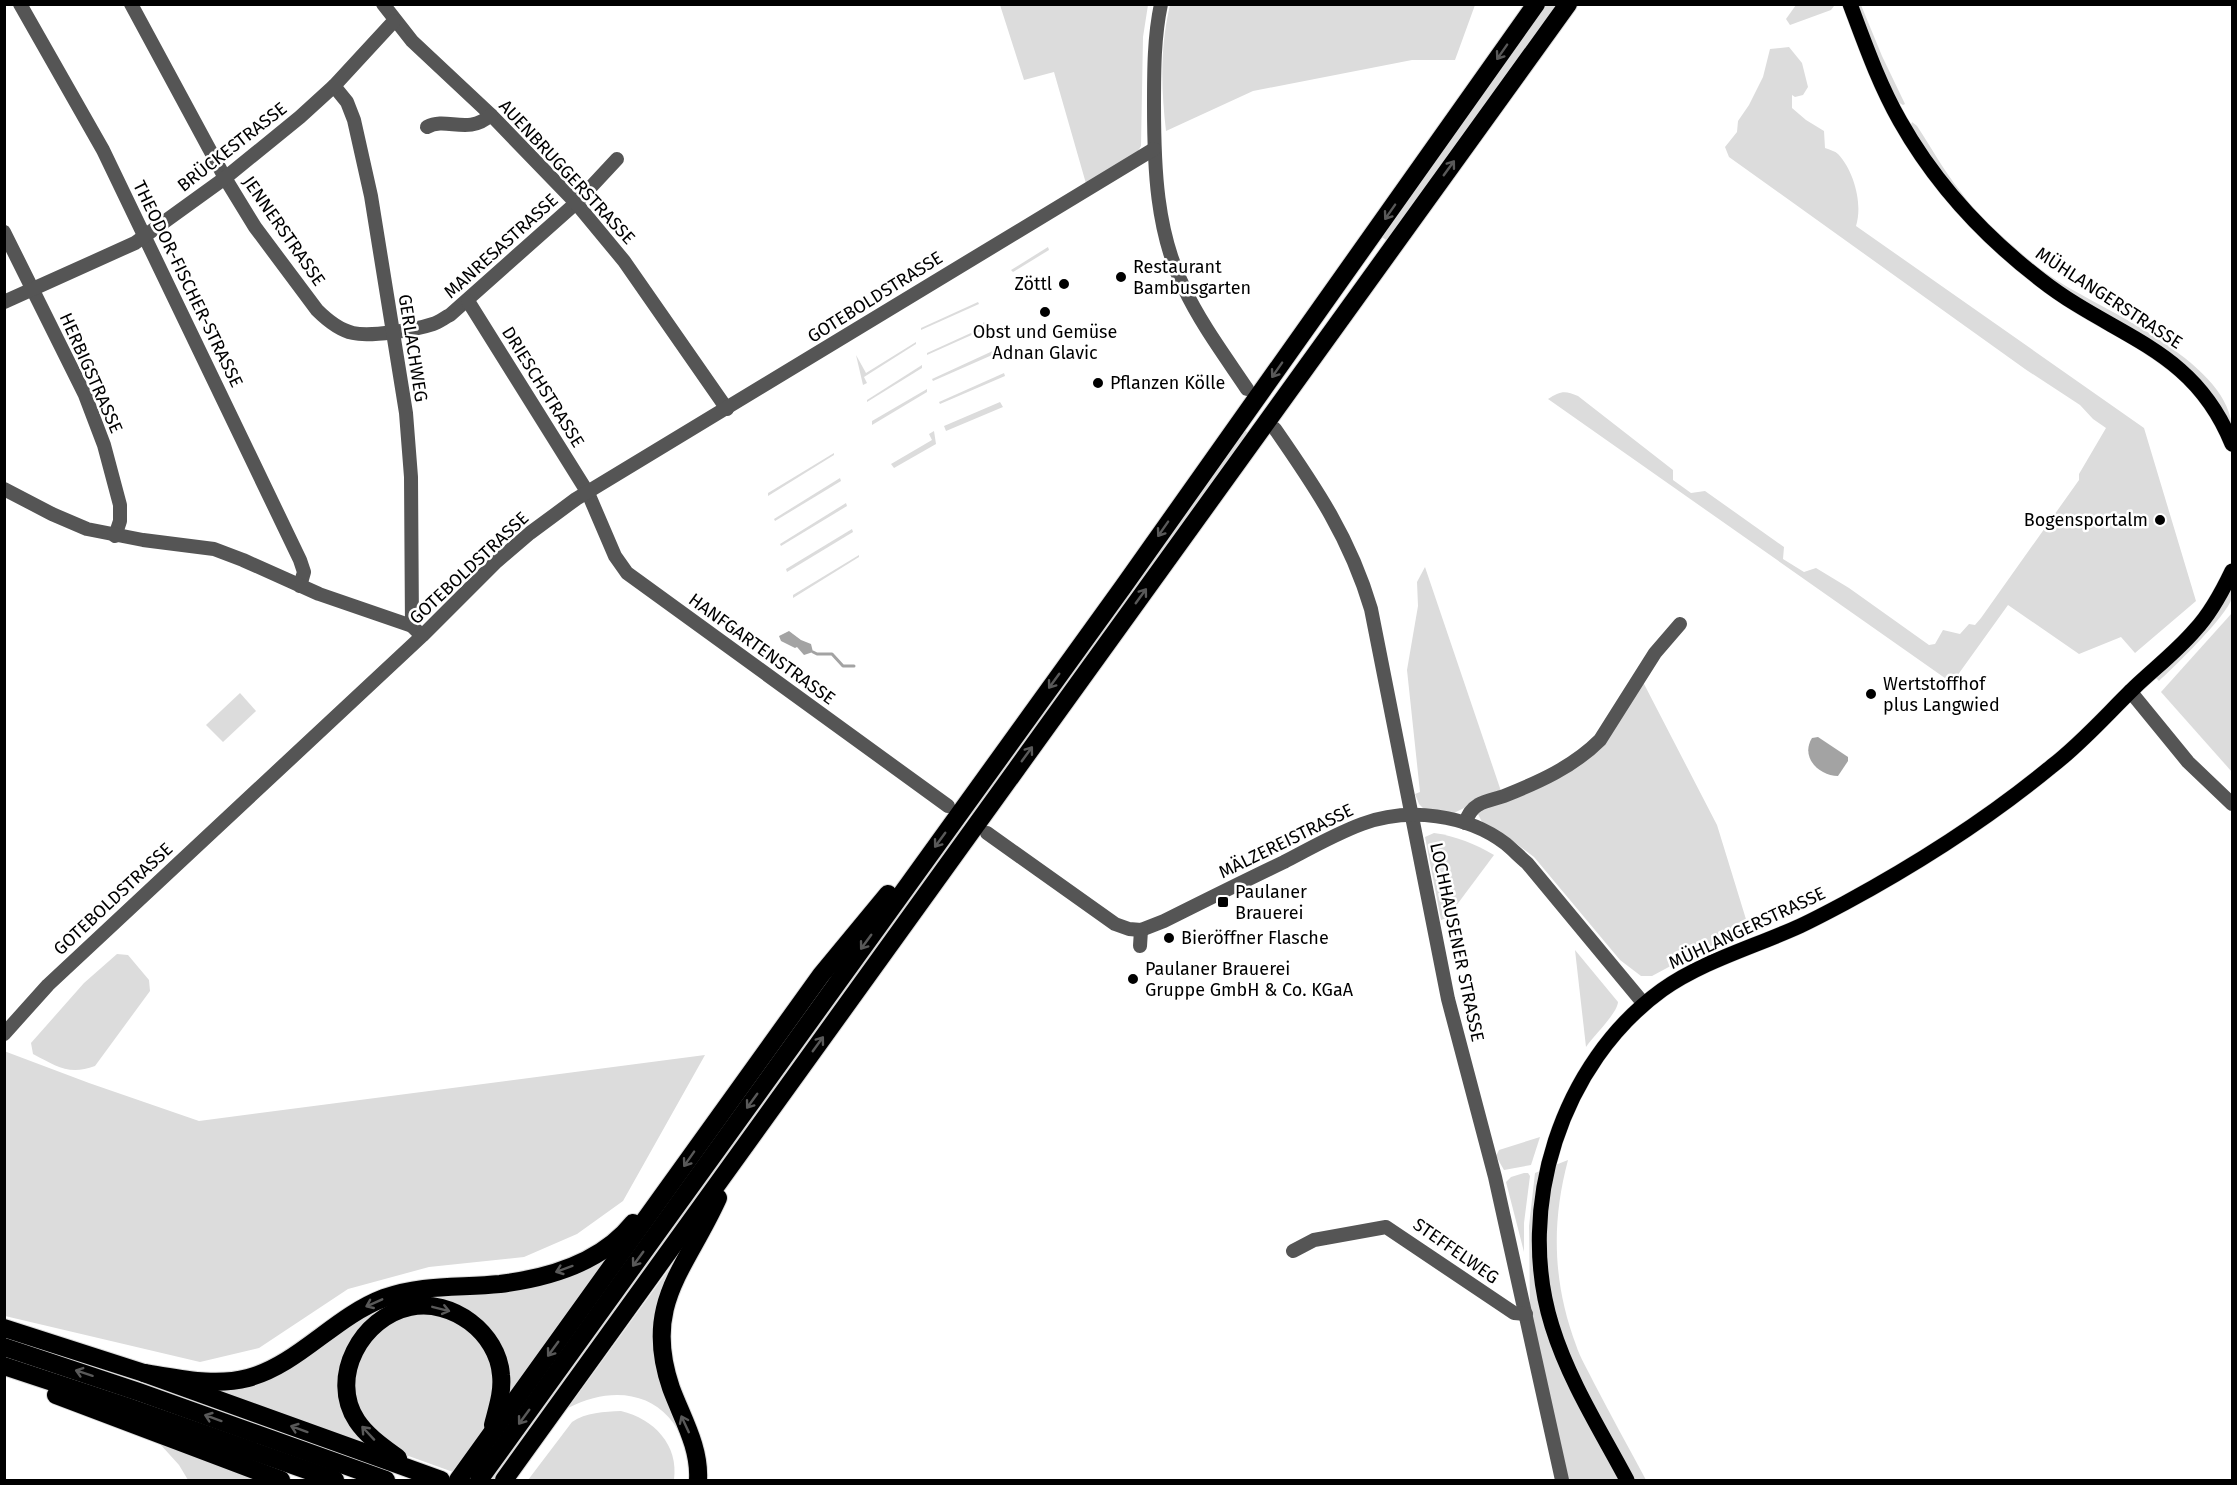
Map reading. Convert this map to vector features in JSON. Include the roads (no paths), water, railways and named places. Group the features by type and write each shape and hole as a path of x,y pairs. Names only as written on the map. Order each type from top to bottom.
{"highway":[{"path":"479,1480 1157,539 1536,4"},
{"path":"504,1480 1568,4"},
{"path":"458,1480 821,975 909,869 925,861"},
{"path":"698,1480 692,1437 673,1393 663,1357 661,1334 664,1305 674,1279 711,1214 735,1160"},
{"path":"144,1373 218,1382 246,1379 288,1360 351,1313 383,1299 415,1289 499,1284 540,1277 579,1264 609,1246 630,1226 648,1203 660,1199"},
{"path":"428,1475 373,1440 356,1420 348,1399 347,1374 354,1350 368,1329 388,1315 411,1306 435,1306 459,1313 481,1331 496,1355 501,1374 501,1392 490,1436"},
{"path":"4,1328 144,1373 428,1475"},
{"path":"4,1347 140,1392 386,1480"},
{"path":"4,1366 335,1480"},
{"path":"4,1373 123,1421 281,1480"}],"main road":[{"name":"MÜHLANGERSTRASSE","path":"1850,4 1899,120 1951,194 1995,241 2042,281 2178,366 2207,397 2232,444"},
{"name":"MÜHLANGERSTRASSE","path":"1627,1480 1573,1380 1551,1325 1544,1296 1540,1262 1539,1228 1544,1186 1559,1130 1584,1076 1606,1044 1644,1004 1664,989 1694,971 1802,925 1921,860 2054,765 2196,630 2215,604 2232,571"}],"street":[{"name":"THEODOR-FISCHER-STRASSE","path":"20,4 103,150 146,236 300,560 304,572 300,586"},
{"name":"JENNERSTRASSE","path":"130,4 225,178 261,236 326,320 352,333 392,331"},
{"name":"AUENBRUGGERSTRASSE","path":"383,4 394,21 412,41 491,116 576,203 624,261 727,409"},
{"path":"1161,4 1156,29 1154,149 1163,228 1174,265 1195,309 1247,389"},
{"name":"BRÜCKESTRASSE","path":"4,302 146,236 225,178 334,86 394,21"},
{"name":"GERLACHWEG","path":"334,86 347,102 357,131 371,196 409,442 417,631"},
{"path":"427,127 433,124 470,126 483,122 491,116"},
{"name":"GOTEBOLDSTRASSE","path":"4,1034 48,984 417,631 530,533 588,493 1154,149"},
{"name":"MANRESASTRASSE","path":"392,331 435,324 468,301 576,203 617,159"},
{"name":"HERBIGSTRASSE","path":"4,232 86,395 104,445 120,505 120,521 116,536"},
{"name":"DRIESCHSTRASSE","path":"468,301 588,493"},
{"name":"LOCHHAUSENER STRASSE","path":"1275,429 1327,506 1363,583 1383,662 1449,999 1496,1177 1562,1480"},
{"path":"4,489 87,529 116,536 214,549 319,594 417,631"},
{"name":"HANFGARTENSTRASSE","path":"588,493 615,556 627,573 948,806"},
{"path":"1465,823 1468,815 1478,805 1544,779 1590,751 1610,727 1655,653 1680,624"},
{"path":"2130,691 2188,762 2232,804"},
{"name":"MÄLZEREISTRASSE","path":"1141,930 1164,921 1361,824 1383,818 1413,815 1446,818 1478,828 1506,844 1527,863 1644,1004"},
{"path":"987,833 1103,917 1129,929 1141,930 1140,946"},
{"name":"STEFFELWEG","path":"1293,1251 1314,1240 1386,1227 1514,1312 1526,1314"}],"waterway":[{"path":"813,652 832,654 843,666 854,666"}],"place":[{"name":"Restaurant Bambusgarten","path":"1121,277"},
{"name":"Zöttl","path":"1064,284"},
{"name":"Obst und Gemüse Adnan Glavic","path":"1045,312"},
{"name":"Pflanzen Kölle","path":"1098,383"},
{"name":"Bogensportalm","path":"2160,520"},
{"name":"Wertstoffhof plus Langwied","path":"1871,694"},
{"name":"Paulaner Brauerei","path":"1223,902"},
{"name":"Bieröffner Flasche","path":"1169,938"},
{"name":"Paulaner Brauerei Gruppe GmbH & Co. KGaA","path":"1133,979"}]}
